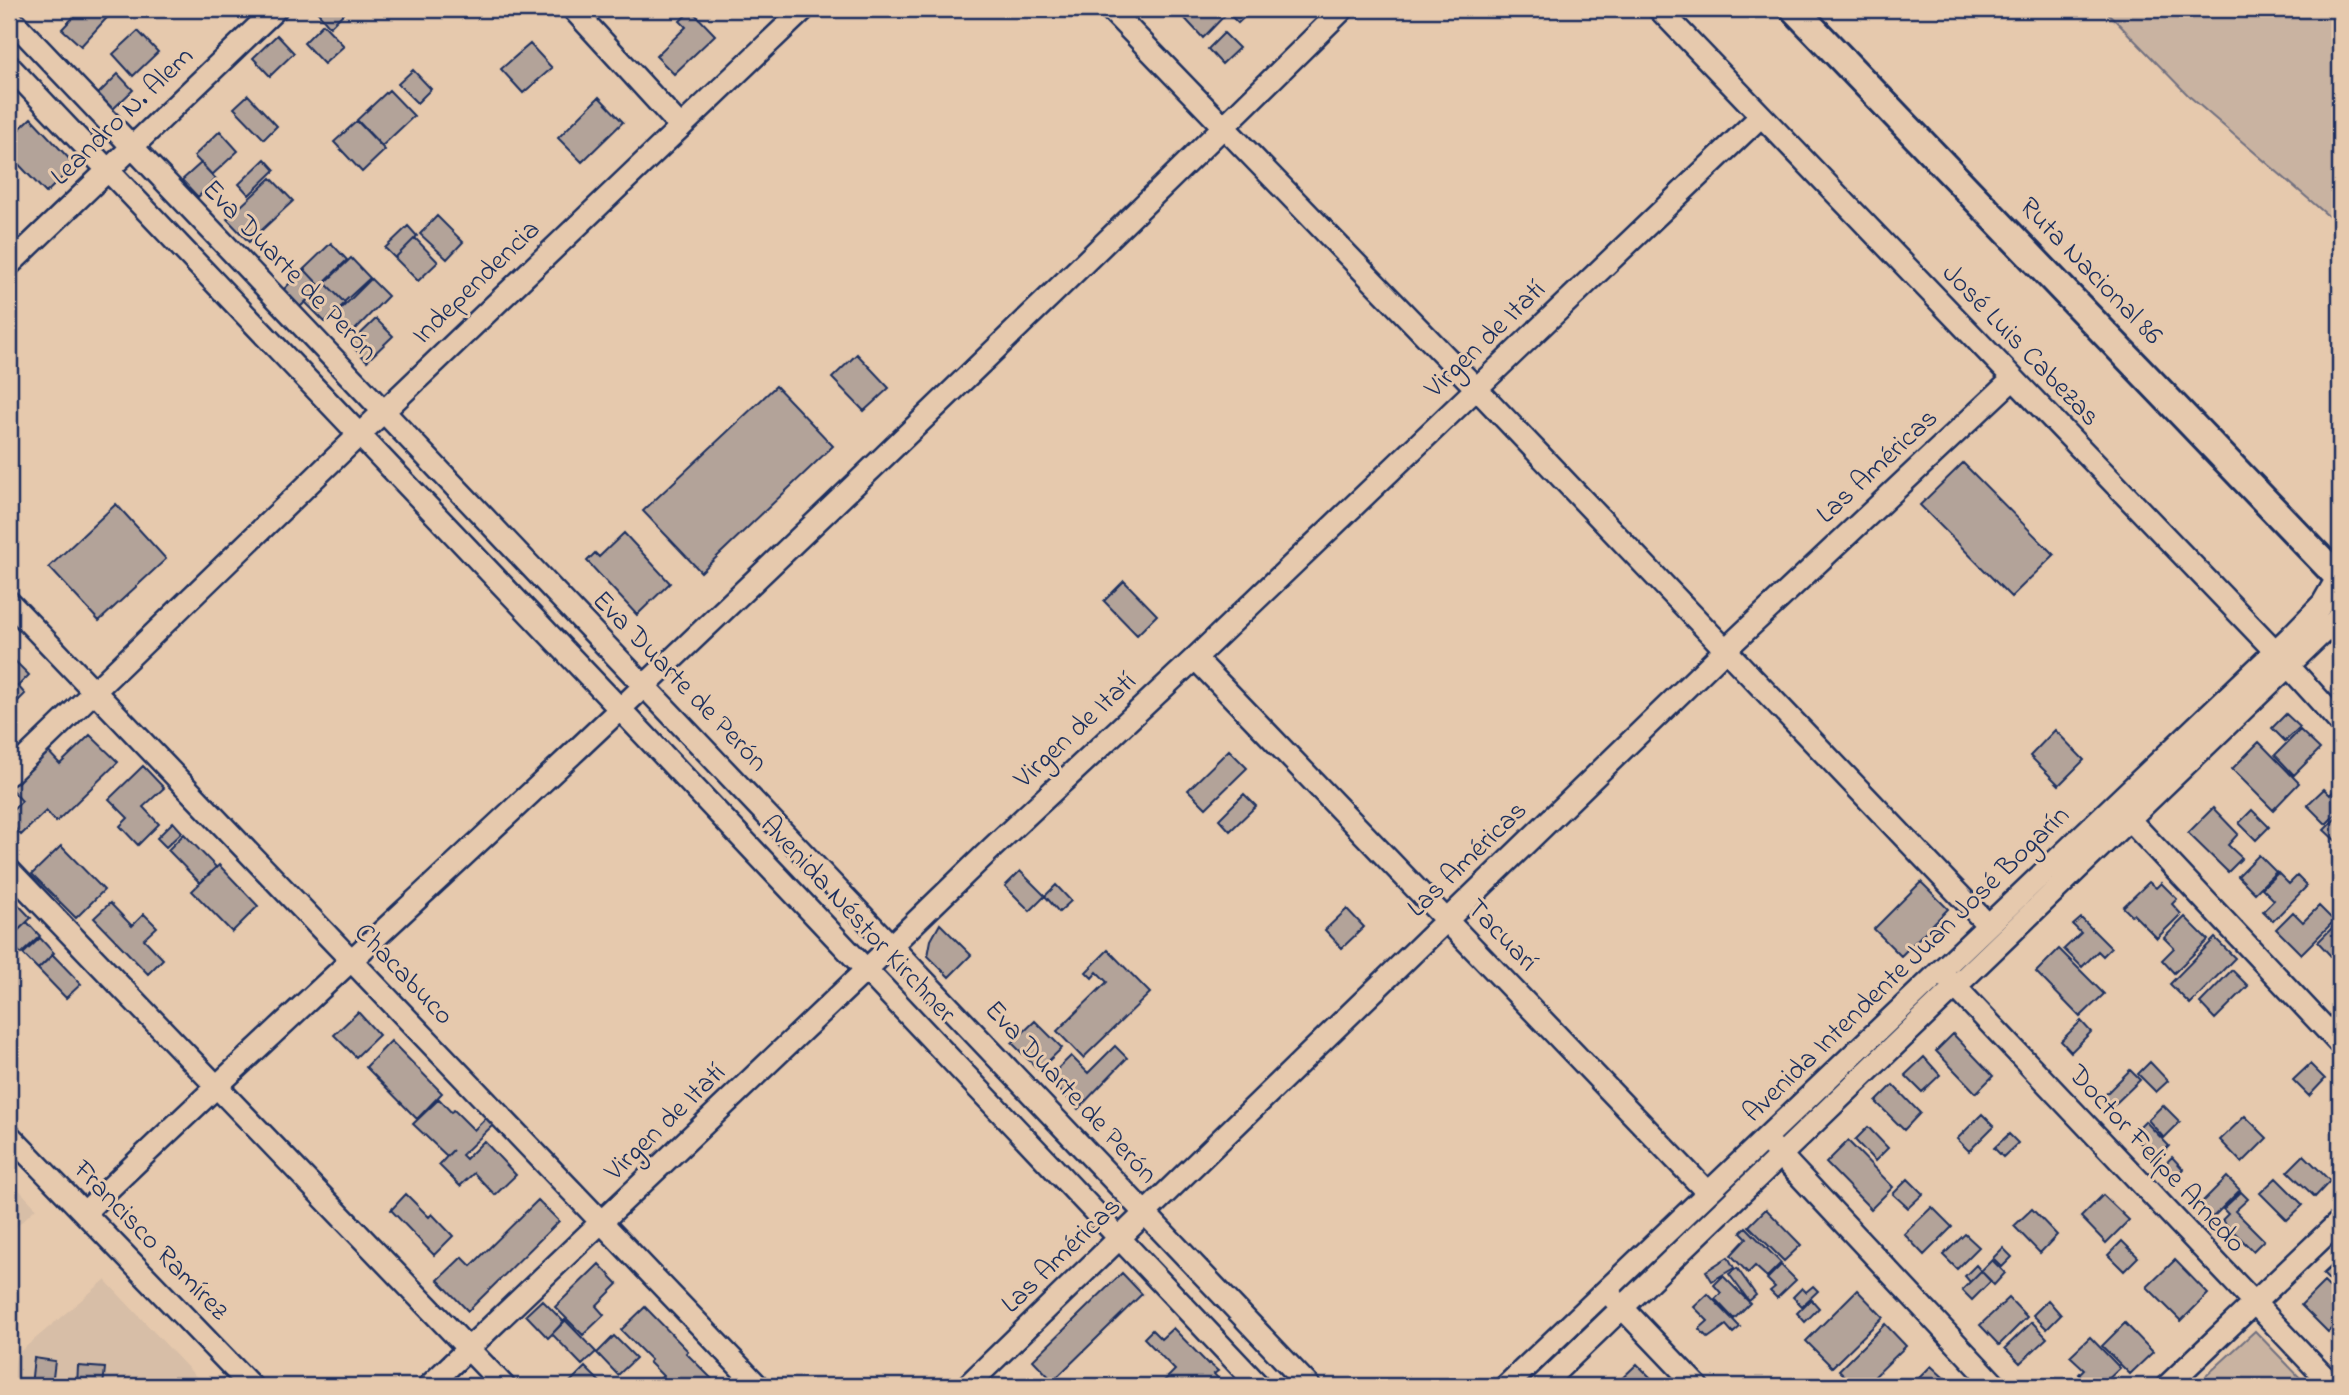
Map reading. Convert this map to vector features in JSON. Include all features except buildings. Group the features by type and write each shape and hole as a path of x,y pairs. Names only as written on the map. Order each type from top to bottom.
{"main road":[{"name":"Ruta Nacional 86","path":"1794,9 2339,578"}],"street":[{"name":"Leandro N. Alem","path":"9,265 276,9"},
{"path":"573,9 681,127"},
{"name":"Independencia","path":"9,774 804,9"},
{"path":"1110,9 1988,925"},
{"path":"84,1213 215,1086 620,709 1343,9"},
{"name":"José Luis Cabezas","path":"1659,9 2340,723"},
{"name":"Eva Duarte de Perón","path":"9,17 1309,1386"},
{"name":"Avenida Néstor Kirchner","path":"9,66 1259,1386"},
{"name":"Virgen de Itatí","path":"429,1386 993,846 1195,659 1761,116"},
{"name":"Las Américas","path":"967,1386 1726,649 2013,379"},
{"name":"Avenida Intendente Juan José Bogarín","path":"2281,659 2339,578"},
{"name":"Chacabuco","path":"9,602 758,1386"},
{"name":"Avenida Intendente Juan José Bogarín","path":"1541,1386 1955,988 2122,812 2281,659 2340,616"},
{"name":"Tacuarí","path":"1195,659 1708,1192"},
{"path":"2122,812 2340,1044"},
{"name":"Avenida Intendente Juan José Bogarín","path":"1506,1386 1988,925 2122,812"},
{"path":"9,870 504,1386"},
{"name":"Doctor Felipe Arnedo","path":"1941,970 1955,988 2333,1386"},
{"name":"Francisco Ramírez","path":"9,1135 251,1386"},
{"path":"1765,1139 1996,1386"},
{"path":"2167,1386 2340,1221"},
{"path":"1605,1291 1697,1386"}],"shaded area":[{"path":"2104,9 2340,9 2340,226 2189,96"},
{"path":"9,1179 36,1208 9,1234"},
{"path":"105,1280 205,1386 11,1386 16,1355"},
{"path":"2255,1331 2308,1386 2195,1386"}]}
